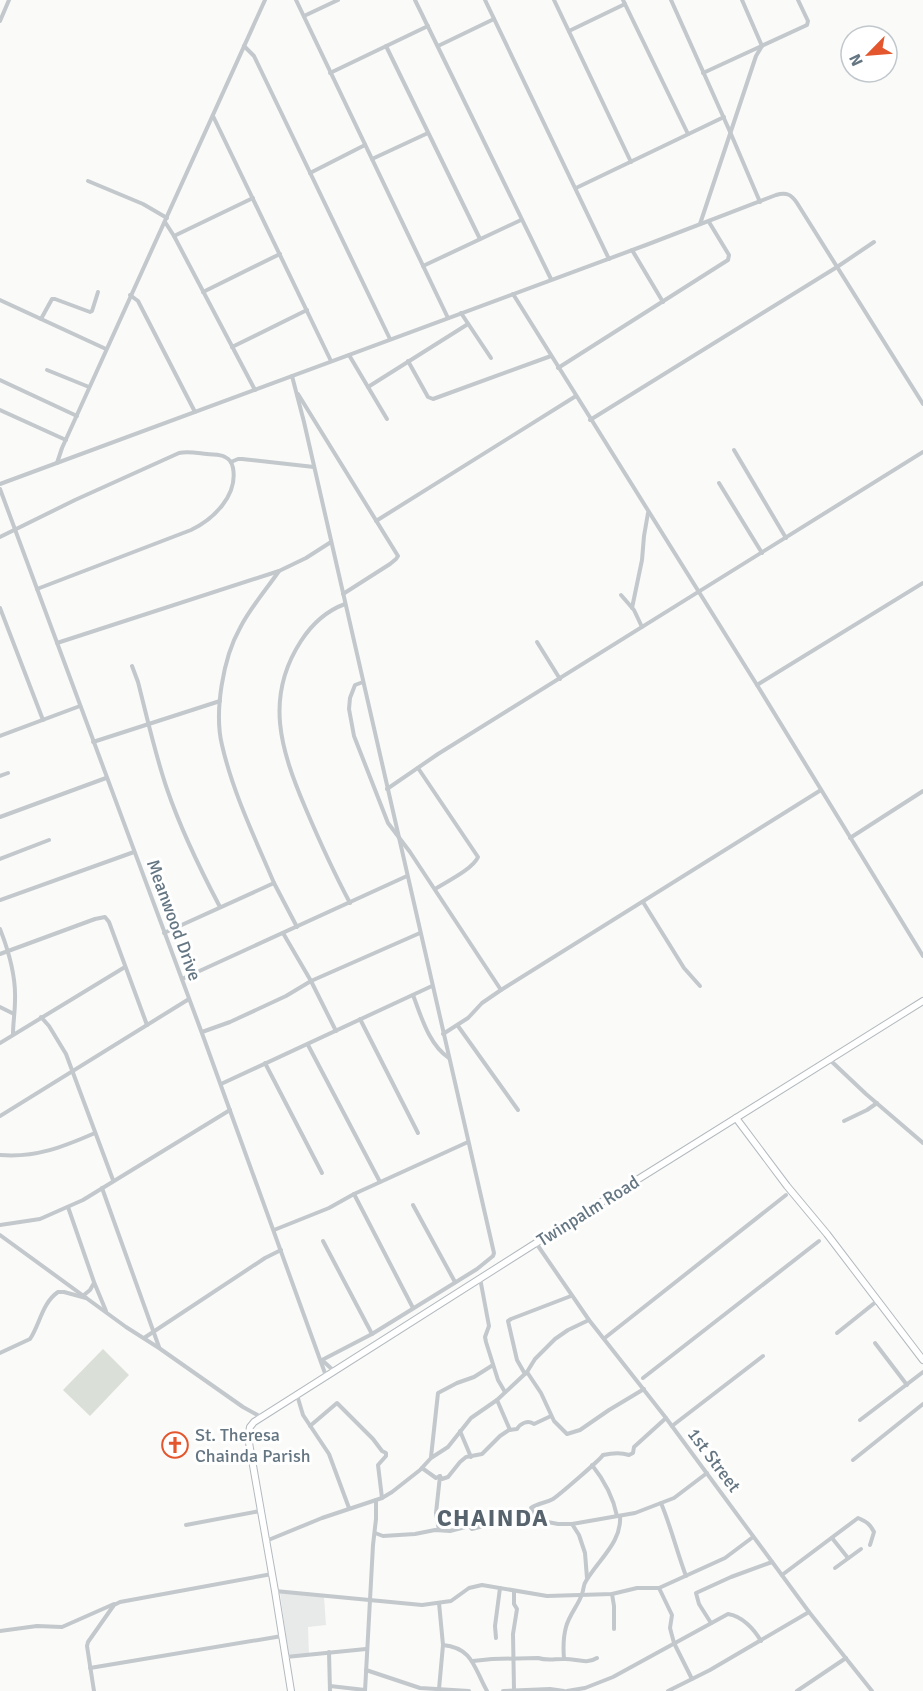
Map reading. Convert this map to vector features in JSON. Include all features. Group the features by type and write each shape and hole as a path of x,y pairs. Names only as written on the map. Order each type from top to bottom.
{"main road":[{"name":"Twinpalm Road","path":"261,1511 248,1437 250,1427 254,1422 923,1001"},
{"path":"736,1118 923,1359"},
{"path":"261,1511 291,1691"}],"street":[{"path":"0,21 9,0"},
{"path":"57,463 130,295 265,0"},
{"path":"296,0 448,318"},
{"path":"304,16 338,0"},
{"path":"416,0 551,279"},
{"path":"485,0 609,259"},
{"path":"554,0 631,162"},
{"path":"670,0 760,202"},
{"path":"742,0 762,46"},
{"path":"703,73 808,24 798,0"},
{"path":"569,31 624,2 688,134"},
{"path":"438,46 494,19"},
{"path":"330,73 428,26"},
{"path":"244,46 254,56 390,339"},
{"path":"386,46 480,239"},
{"path":"700,225 756,56 762,46"},
{"path":"213,116 331,361"},
{"path":"576,188 724,117"},
{"path":"372,159 428,133"},
{"path":"310,173 365,145"},
{"path":"88,181 149,207 166,220 255,390"},
{"path":"0,484 781,194 791,195 923,404"},
{"path":"174,236 253,198"},
{"path":"423,266 521,220"},
{"path":"558,368 729,260 729,255 708,222"},
{"path":"590,420 874,242"},
{"path":"632,250 663,302"},
{"path":"203,292 280,254"},
{"path":"41,319 52,299 56,298 90,312 98,292"},
{"path":"513,294 923,956"},
{"path":"130,295 138,301 195,412"},
{"path":"0,300 106,349"},
{"path":"232,347 307,310"},
{"path":"461,313 490,358"},
{"path":"368,387 468,324"},
{"path":"349,355 387,419"},
{"path":"408,361 428,397 432,399 551,356"},
{"path":"47,370 89,387"},
{"path":"292,376 494,1253 477,1269 372,1334 322,1360 334,1371"},
{"path":"0,380 77,416"},
{"path":"296,390 398,556 343,594"},
{"path":"376,521 576,396"},
{"path":"0,410 66,440"},
{"path":"734,450 786,538"},
{"path":"0,537 179,453 186,451 226,457 231,462 232,487 223,505 206,522 192,530 37,589"},
{"path":"387,789 923,452"},
{"path":"231,462 242,459 314,467"},
{"path":"719,483 762,553"},
{"name":"Meanwood Drive","path":"0,489 221,1084 326,1376"},
{"path":"632,608 642,560 648,513"},
{"path":"57,643 279,571 331,542"},
{"path":"279,571 239,630 224,672 220,701 220,733 238,799 274,883 297,927"},
{"path":"757,686 923,583"},
{"path":"621,595 632,608 642,627"},
{"path":"345,604 334,608 306,632 287,665 279,709 280,734 291,771 324,853 350,903"},
{"path":"0,608 43,720"},
{"path":"537,642 560,679"},
{"path":"132,666 167,789 179,822 204,878 220,907"},
{"path":"363,682 356,686 350,698 349,709 354,736 388,824 435,889 501,990"},
{"path":"93,742 220,701"},
{"path":"0,736 80,706"},
{"path":"418,768 478,858 471,866 435,889"},
{"path":"0,776 8,773"},
{"path":"0,817 106,778"},
{"path":"443,1034 458,1026 482,1003 501,990 821,790"},
{"path":"850,838 923,791"},
{"path":"0,859 49,840"},
{"path":"0,900 134,852"},
{"path":"182,979 407,876"},
{"path":"164,933 274,883"},
{"path":"643,902 684,968 700,986"},
{"path":"0,954 105,917 109,922 147,1025"},
{"path":"0,930 8,951 14,987 13,1035"},
{"path":"284,933 336,1031"},
{"path":"201,1032 230,1022 286,996 311,981 420,933"},
{"path":"0,1043 125,968"},
{"path":"221,1084 432,986"},
{"path":"413,995 435,1044 449,1058"},
{"path":"0,1116 189,999"},
{"path":"0,1007 14,1014"},
{"path":"41,1017 62,1046 114,1180"},
{"path":"360,1019 418,1133"},
{"path":"458,1026 518,1110"},
{"path":"308,1044 380,1182"},
{"path":"830,1060 923,1143"},
{"path":"265,1063 322,1173"},
{"path":"844,1121 877,1103"},
{"path":"0,1225 40,1219 68,1207 230,1110"},
{"path":"0,1155 22,1156 59,1148 95,1133"},
{"path":"274,1230 329,1208 354,1194 468,1142"},
{"path":"102,1188 159,1348"},
{"path":"354,1194 413,1308"},
{"path":"606,1336 786,1195"},
{"path":"413,1204 455,1282"},
{"path":"68,1207 106,1311"},
{"path":"0,1235 143,1338 261,1417"},
{"path":"323,1241 372,1334"},
{"path":"643,1378 819,1241"},
{"name":"1st Street","path":"536,1243 589,1320 666,1418 809,1612 872,1691"},
{"path":"143,1338 265,1258 281,1250"},
{"path":"480,1278 489,1326 485,1337 486,1342 505,1392"},
{"path":"84,1295 94,1282"},
{"path":"0,1353 30,1339 40,1316 58,1292 89,1299"},
{"path":"572,1296 508,1321 517,1360 541,1393 554,1421 567,1434 580,1430 644,1389"},
{"path":"837,1333 877,1301"},
{"path":"266,1541 349,1508 382,1498 392,1492 431,1458 448,1447 475,1414 497,1400 526,1373 535,1359 555,1339 589,1320"},
{"path":"875,1343 907,1384"},
{"path":"672,1426 763,1356"},
{"path":"431,1458 438,1393 456,1383 474,1377 493,1365"},
{"path":"860,1420 923,1372"},
{"path":"297,1394 303,1415 329,1454 349,1508"},
{"path":"497,1400 510,1430"},
{"path":"310,1426 337,1403 374,1439 386,1453 378,1465 382,1498"},
{"path":"854,1460 923,1404"},
{"path":"422,1468 436,1478 448,1477 466,1457 486,1451 496,1439 510,1430 517,1429 520,1424 531,1422 534,1424 551,1416"},
{"path":"666,1418 634,1447 633,1453 603,1455 602,1459 552,1499 531,1508 537,1520 572,1524 635,1513 674,1498 707,1473"},
{"path":"460,1431 471,1457"},
{"path":"564,1659 563,1637 566,1625 582,1595 587,1579 619,1533 614,1501 607,1485 592,1465"},
{"path":"439,1530 435,1513 440,1476"},
{"path":"329,1652 330,1688 365,1690 376,1500"},
{"path":"661,1503 671,1526 686,1576"},
{"path":"186,1525 261,1511"},
{"path":"375,1533 383,1536 439,1530 450,1531 491,1524 519,1515 535,1517"},
{"path":"782,1575 858,1518 869,1522 874,1532 870,1545"},
{"path":"572,1524 579,1535 585,1553 587,1579"},
{"path":"275,1591 422,1605 455,1599 470,1588 488,1585 514,1592 547,1596 612,1594 637,1588 658,1588 724,1558 753,1538"},
{"path":"832,1538 848,1558"},
{"path":"835,1568 861,1549"},
{"path":"711,1623 699,1604 696,1593 772,1562"},
{"path":"0,1631 37,1626 62,1627 120,1602 272,1574"},
{"path":"496,1638 500,1588"},
{"path":"658,1588 672,1615 670,1628 674,1643 692,1679"},
{"path":"514,1592 514,1604 517,1609 513,1634 514,1690"},
{"path":"612,1594 614,1629"},
{"path":"94,1691 87,1650 88,1642 112,1608 120,1602"},
{"path":"439,1603 443,1645 439,1689"},
{"path":"668,1691 761,1641 809,1612"},
{"path":"503,1691 550,1689 564,1691 585,1688 613,1677 728,1614 750,1626 761,1641"},
{"path":"90,1668 282,1636"},
{"path":"443,1645 459,1648 473,1661 487,1691"},
{"path":"285,1657 366,1649"},
{"path":"473,1661 538,1658 588,1662 597,1658"},
{"path":"797,1691 846,1658"},
{"path":"366,1670 419,1689 469,1691"}],"shaded area":[{"path":"103,1349 129,1375 90,1416 63,1390"},
{"path":"280,1593 324,1597 326,1625 308,1627 309,1655 289,1656"}],"place":[{"name":"St. Theresa Chainda Parish","path":"175,1445"}],"district":[{"name":"CHAINDA","path":"493,1518"}]}
